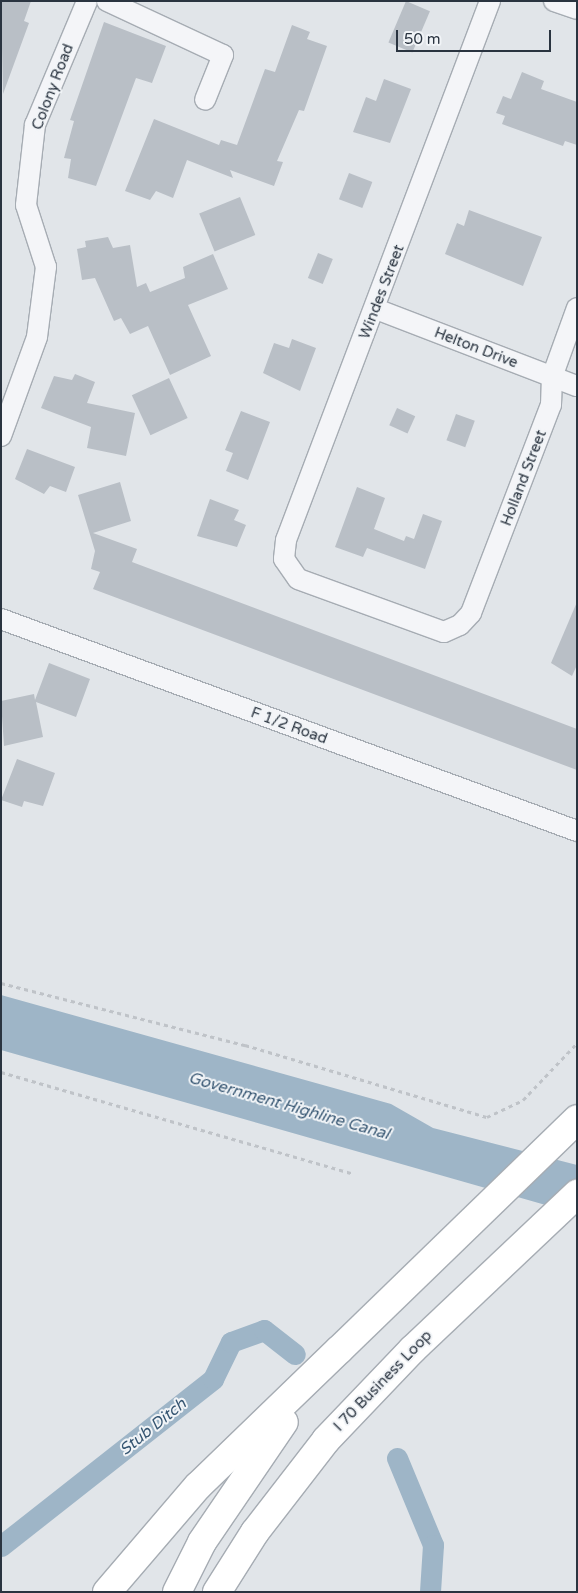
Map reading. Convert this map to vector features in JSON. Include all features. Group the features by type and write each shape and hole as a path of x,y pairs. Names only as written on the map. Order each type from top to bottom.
{"main road":[{"path":"107,1592 198,1486 577,1119"},
{"name":"I 70 Business Loop","path":"217,1592 255,1532 326,1440 413,1349 577,1194"},
{"path":"177,1592 202,1542 260,1452 340,1349"}],"street":[{"name":"Colony Road","path":"1,436 37,337 46,267 26,205 35,125 87,1"},
{"path":"107,1 223,55 205,100"},
{"name":"Windes Street","path":"444,632 298,579 284,559 286,540 376,309 490,1"},
{"path":"554,1 577,9"},
{"name":"Holland Street","path":"444,632 460,625 471,613 551,405 552,377 577,308"},
{"name":"Helton Drive","path":"376,309 577,386"},
{"name":"F 1/2 Road","path":"1,619 577,831"}],"path":[{"path":"1,983 245,1045 487,1117 523,1100 577,1043"},
{"path":"1,1072 352,1173"}],"water":[{"name":"Government Highline Canal","path":"1,995 391,1104 433,1128 577,1165 577,1214 1,1050"}],"building":[{"path":"1,1 31,1 24,21 29,23 3,94"},
{"path":"406,1 430,11 412,53 388,42"},
{"path":"104,22 166,46 152,83 136,78 96,186 68,178 71,159 64,158 74,121 70,120"},
{"path":"292,25 310,32 307,39 327,46 304,111 299,110 277,161 283,162 274,186 230,170 233,178 187,160 173,198 156,191 150,200 125,191 154,119 219,145 221,140 237,145 265,69 275,72"},
{"path":"522,72 544,81 541,89 577,102 577,145 565,141 563,146 502,124 505,116 496,113 503,96 511,99"},
{"path":"384,79 411,89 390,143 353,132 366,97 376,101"},
{"path":"349,173 372,182 362,208 339,199"},
{"path":"240,197 255,235 215,251 199,213"},
{"path":"469,210 542,237 523,286 445,254 457,223 464,226"},
{"path":"108,237 113,248 130,245 137,287 146,283 150,292 185,278 183,267 213,254 228,289 188,305 211,356 170,375 148,326 130,334 121,318 114,321 95,278 82,280 77,249 86,247 85,241"},
{"path":"318,253 333,259 323,284 308,278"},
{"path":"292,339 316,348 300,391 263,373 274,343 289,348"},
{"path":"75,374 95,382 87,403 135,413 126,456 87,448 91,427 41,408 54,376 72,380"},
{"path":"169,378 188,418 150,435 132,395"},
{"path":"397,408 415,416 408,433 389,425"},
{"path":"241,411 270,422 248,480 226,471 233,453 225,450"},
{"path":"456,414 475,421 465,447 446,440"},
{"path":"27,449 75,467 66,492 50,486 44,494 15,479"},
{"path":"120,482 131,521 93,533 137,549 132,562 577,729 577,770 93,589 100,572 91,569 95,551 78,495"},
{"path":"357,487 385,498 374,529 404,541 406,536 414,539 423,514 442,521 425,569 367,548 363,557 335,547"},
{"path":"210,499 239,510 234,520 246,525 237,547 197,536"},
{"path":"577,602 577,665 572,676 551,663"},
{"path":"49,663 90,679 76,717 36,702 43,737 4,746 1,701 34,694 35,700"},
{"path":"17,759 55,773 43,806 24,801 22,807 1,800"}],"waterway":[{"name":"Stub Ditch","path":"1,1546 213,1379 231,1342 264,1330 295,1354"},
{"name":"Stub Ditch","path":"397,1458 433,1545 430,1592"}]}
